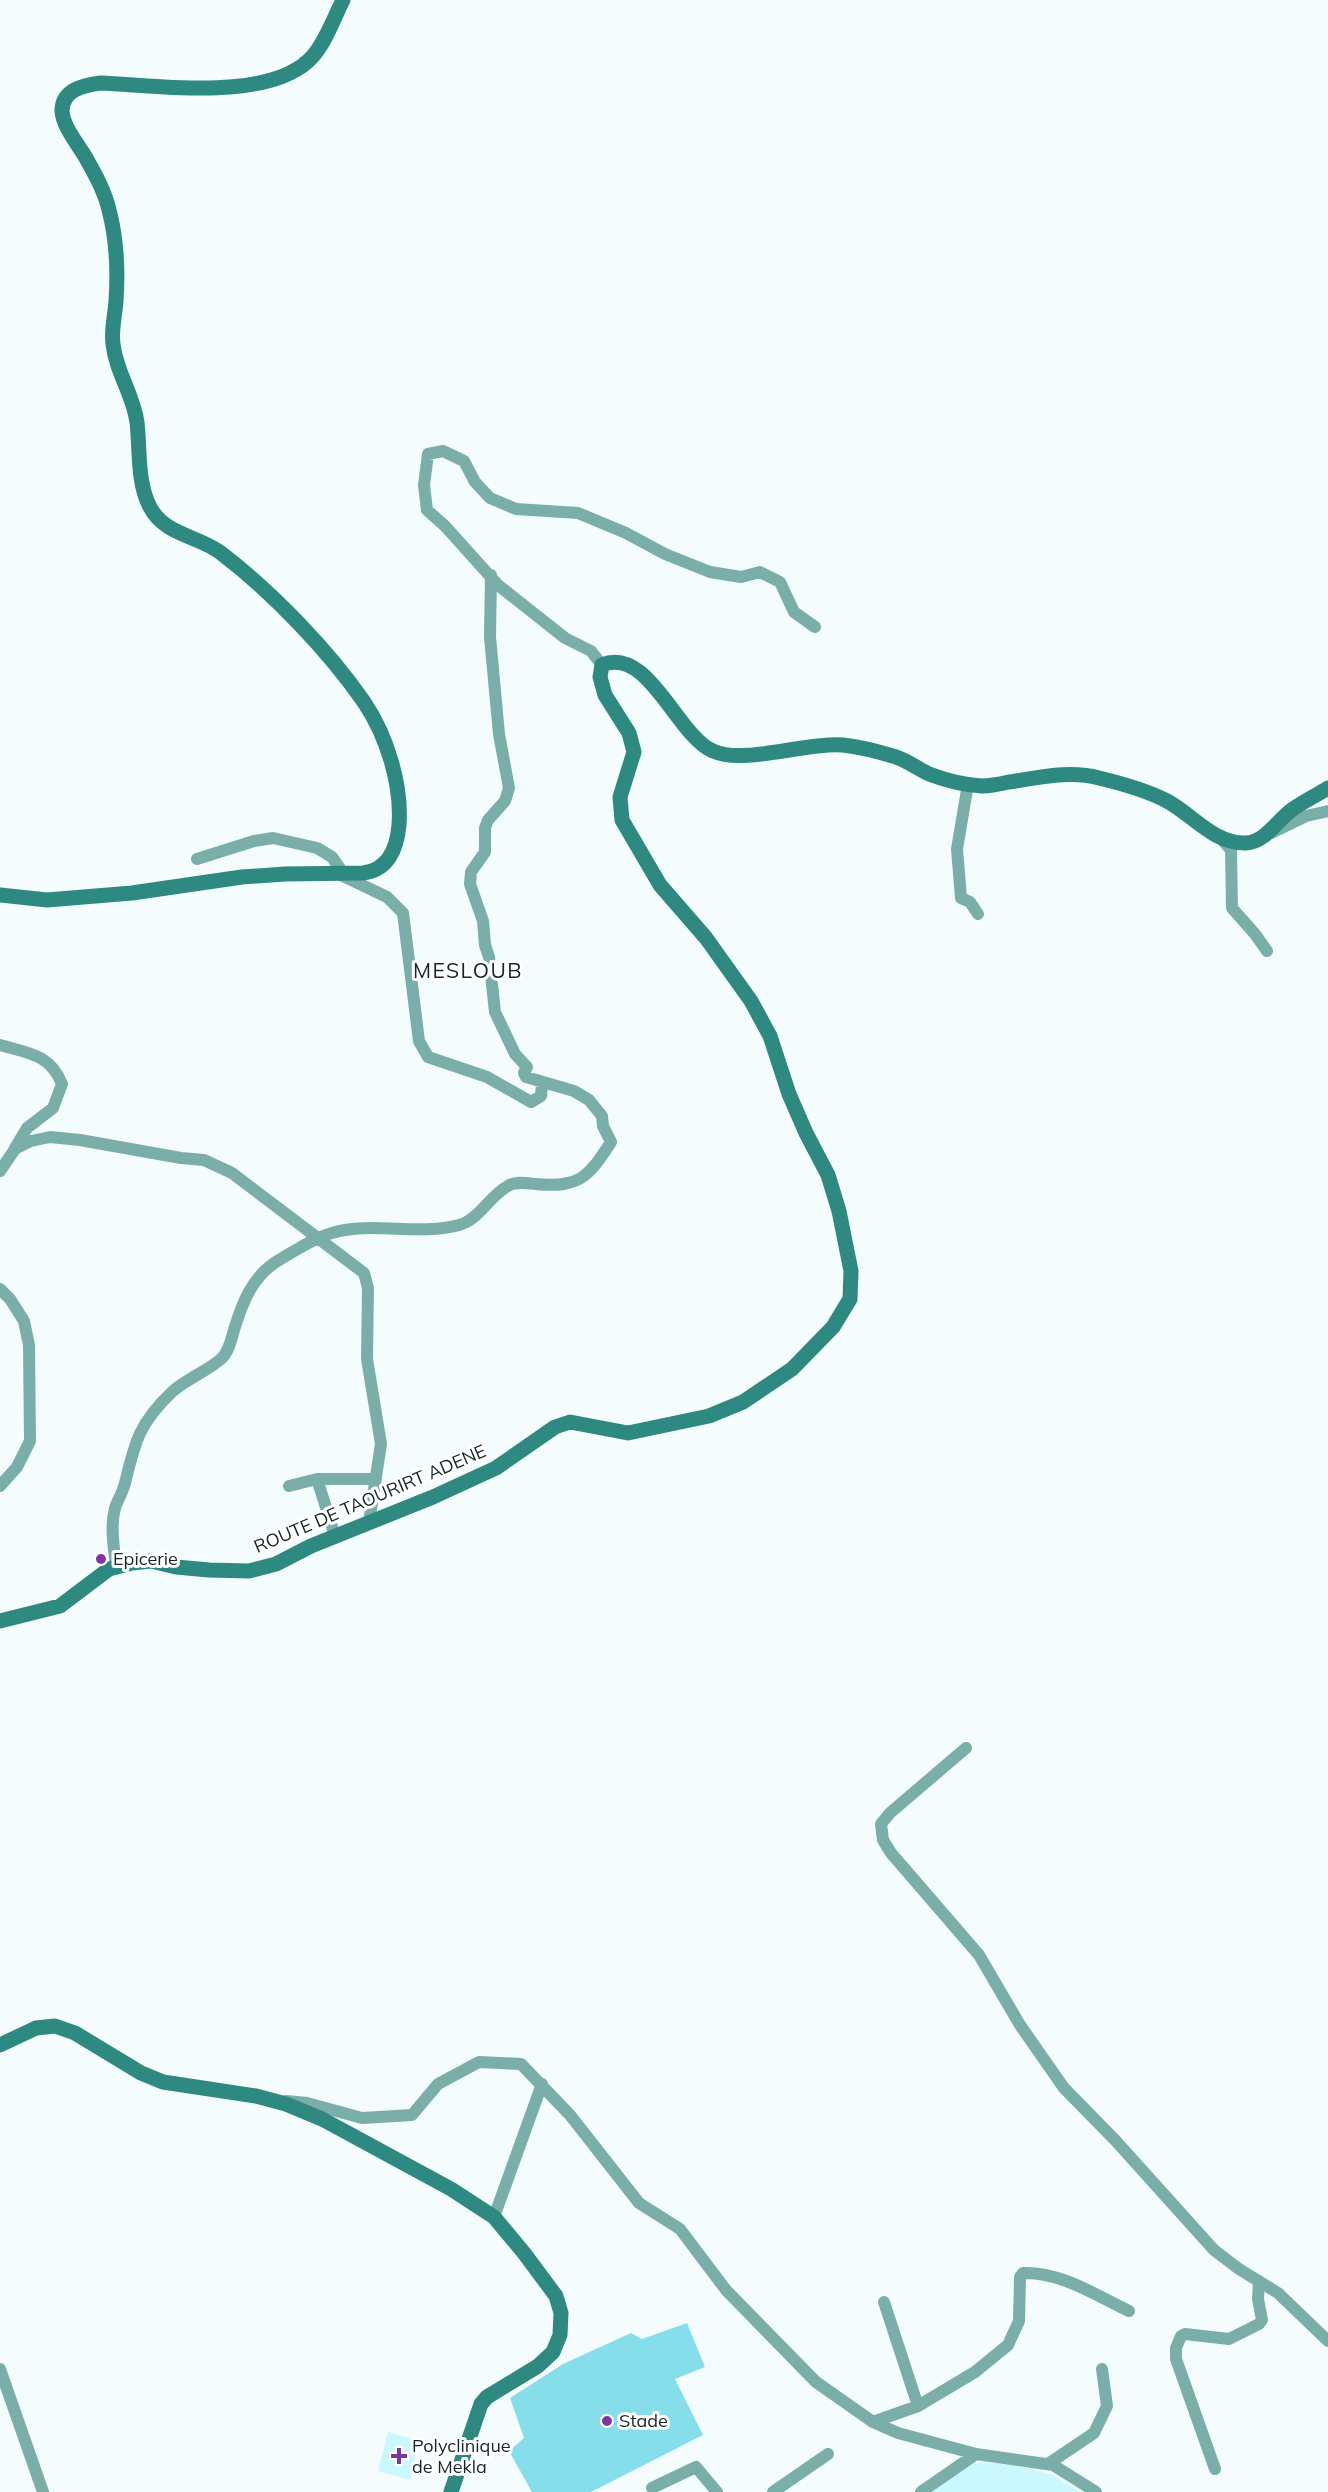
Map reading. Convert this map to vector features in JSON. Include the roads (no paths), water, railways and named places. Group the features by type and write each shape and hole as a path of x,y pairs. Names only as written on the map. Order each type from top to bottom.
{"main road":[{"path":"0,895 47,900 132,893 242,877 373,872 381,868 391,857 398,837 400,808 396,782 386,746 365,704 275,599 219,551 177,533 160,521 150,507 143,488 133,401 114,354 112,331 117,272 115,240 109,208 100,186 67,126 62,111 68,96 83,85 101,83 181,88 224,87 254,84 289,74 313,56 343,0"},
{"path":"602,665 612,661 626,664 643,676 697,740 712,751 729,755 751,754 806,746 843,745 899,758 928,774 984,786 1065,774 1097,777 1167,801 1220,837 1235,842 1249,843 1264,836 1292,810 1328,788"},
{"name":"ROUTE DE TAOURIRT ADENE","path":"0,1621 60,1606 109,1569 132,1563 151,1561 176,1567 209,1570 249,1570 276,1564 335,1536 433,1497 496,1468 555,1427 570,1422 628,1433 710,1416 743,1402 792,1369 833,1328 850,1299 851,1271 839,1211 828,1175 789,1094 770,1036 751,1001 706,938 660,885 622,820 620,797 634,752 629,733 605,695 600,677 602,665"},
{"path":"0,2044 36,2028 56,2026 75,2033 141,2073 163,2082 256,2096 286,2104 322,2119 451,2189 494,2217 556,2296 561,2313 560,2335 553,2352 538,2366 488,2397 481,2404 451,2492"}],"street":[{"path":"602,665 591,651 566,639 498,585 427,510 424,485 428,454 443,451 464,461 475,482 490,498 516,509 578,513 710,572 741,577 759,573 780,582 795,612 815,627"},
{"path":"116,1567 113,1538 114,1514 123,1489 132,1450 142,1428 173,1392 223,1357 254,1282 277,1261 333,1232 363,1229 437,1229 458,1226 467,1222 508,1185 519,1183 555,1186 569,1183 593,1170 611,1142 603,1126 602,1116 589,1100 574,1091 526,1077 524,1073 527,1067 514,1054 495,1012 493,984 484,945 483,921 470,884 471,872 485,852 485,828 488,819 505,801 509,788 499,734 490,637 491,575"},
{"path":"968,784 957,849 961,898 970,902 978,914"},
{"path":"1264,836 1306,816 1328,811"},
{"path":"1220,837 1231,850 1232,908 1256,934 1267,951"},
{"path":"197,859 254,841 273,838 317,848 332,857 341,873 387,897 403,913 419,1041 428,1057 487,1077 531,1102 541,1096 542,1083"},
{"path":"0,1045 43,1058 56,1070 62,1084 52,1108 27,1128 0,1171"},
{"path":"15,1149 32,1140 50,1137 204,1160 232,1173 317,1239 359,1268 367,1280 367,1359 381,1444 369,1522"},
{"path":"0,1289 10,1299 24,1321 27,1337 30,1441 17,1467 0,1486"},
{"path":"289,1486 317,1479 376,1479"},
{"path":"317,1479 335,1536"},
{"path":"966,1748 890,1813 881,1824 882,1840 938,1910 979,1955 1020,2025 1064,2088 1115,2140 1214,2250 1278,2293 1328,2341"},
{"path":"256,2096 307,2103 362,2118 412,2115 438,2084 479,2062 521,2064 570,2115 639,2203 680,2229 726,2290 816,2382 873,2422 898,2433 976,2454 1053,2465 1096,2492"},
{"path":"494,2217 542,2084"},
{"path":"873,2422 918,2406 975,2372 1008,2344 1019,2321 1020,2277 1023,2272 1035,2272 1065,2280 1129,2311"},
{"path":"1215,2469 1176,2359 1176,2348 1181,2336 1185,2334 1229,2339 1259,2324 1262,2320 1258,2299 1259,2281"},
{"path":"884,2302 918,2406"},
{"path":"0,2369 43,2492"},
{"path":"1048,2464 1094,2433 1107,2406 1102,2369"},
{"path":"773,2492 828,2454"},
{"path":"921,2492 976,2454"},
{"path":"652,2488 696,2467 717,2492"}],"place":[{"name":"Epicerie","path":"101,1559"},
{"name":"Stade","path":"607,2421"},
{"name":"Polyclinique de Mekla","path":"399,2456"}],"district":[{"name":"MESLOUB","path":"468,971"}]}
